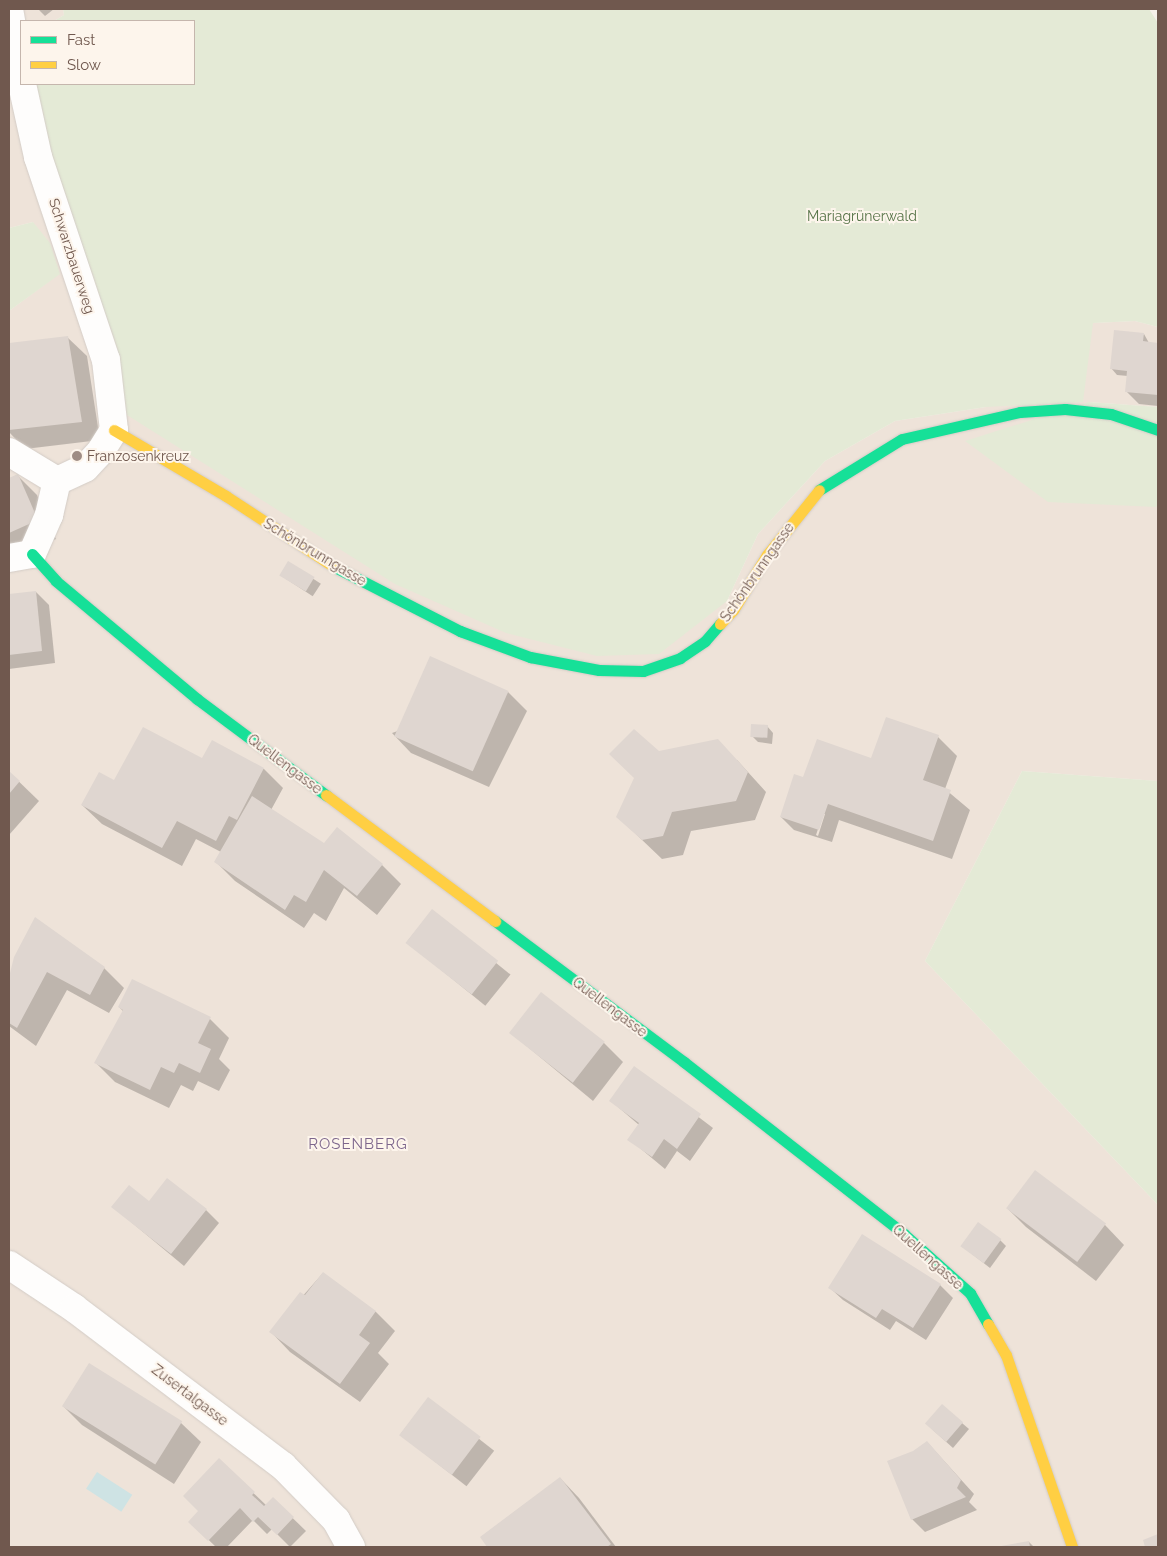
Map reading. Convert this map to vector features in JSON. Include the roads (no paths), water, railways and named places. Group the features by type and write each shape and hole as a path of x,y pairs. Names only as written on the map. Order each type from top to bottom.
{"street":[{"path":"9,9 20,72"},
{"name":"Schwarzbauerweg","path":"22,85 38,157 106,360 114,430"},
{"name":"Schönbrunngasse","path":"114,430 226,496 338,569 460,631 530,657 599,670 643,671 680,658 705,641 733,610 767,555 822,486 902,439 1020,412 1065,409 1111,414 1158,430"},
{"path":"9,452 56,481 85,468 101,451 114,430"},
{"name":"Quellengasse","path":"56,481 49,515 20,556 56,582 197,699 684,1062 904,1234 970,1293 1006,1355 1072,1547"},
{"name":"Zusertalgasse","path":"9,1265 74,1308 283,1466 336,1520 351,1547"}],"place":[{"name":"Franzosenkreuz","path":"77,456"}],"district":[{"name":"ROSENBERG","path":"358,1145"}],"park label":[{"name":"Mariagrünerwald","path":"862,216"}]}
